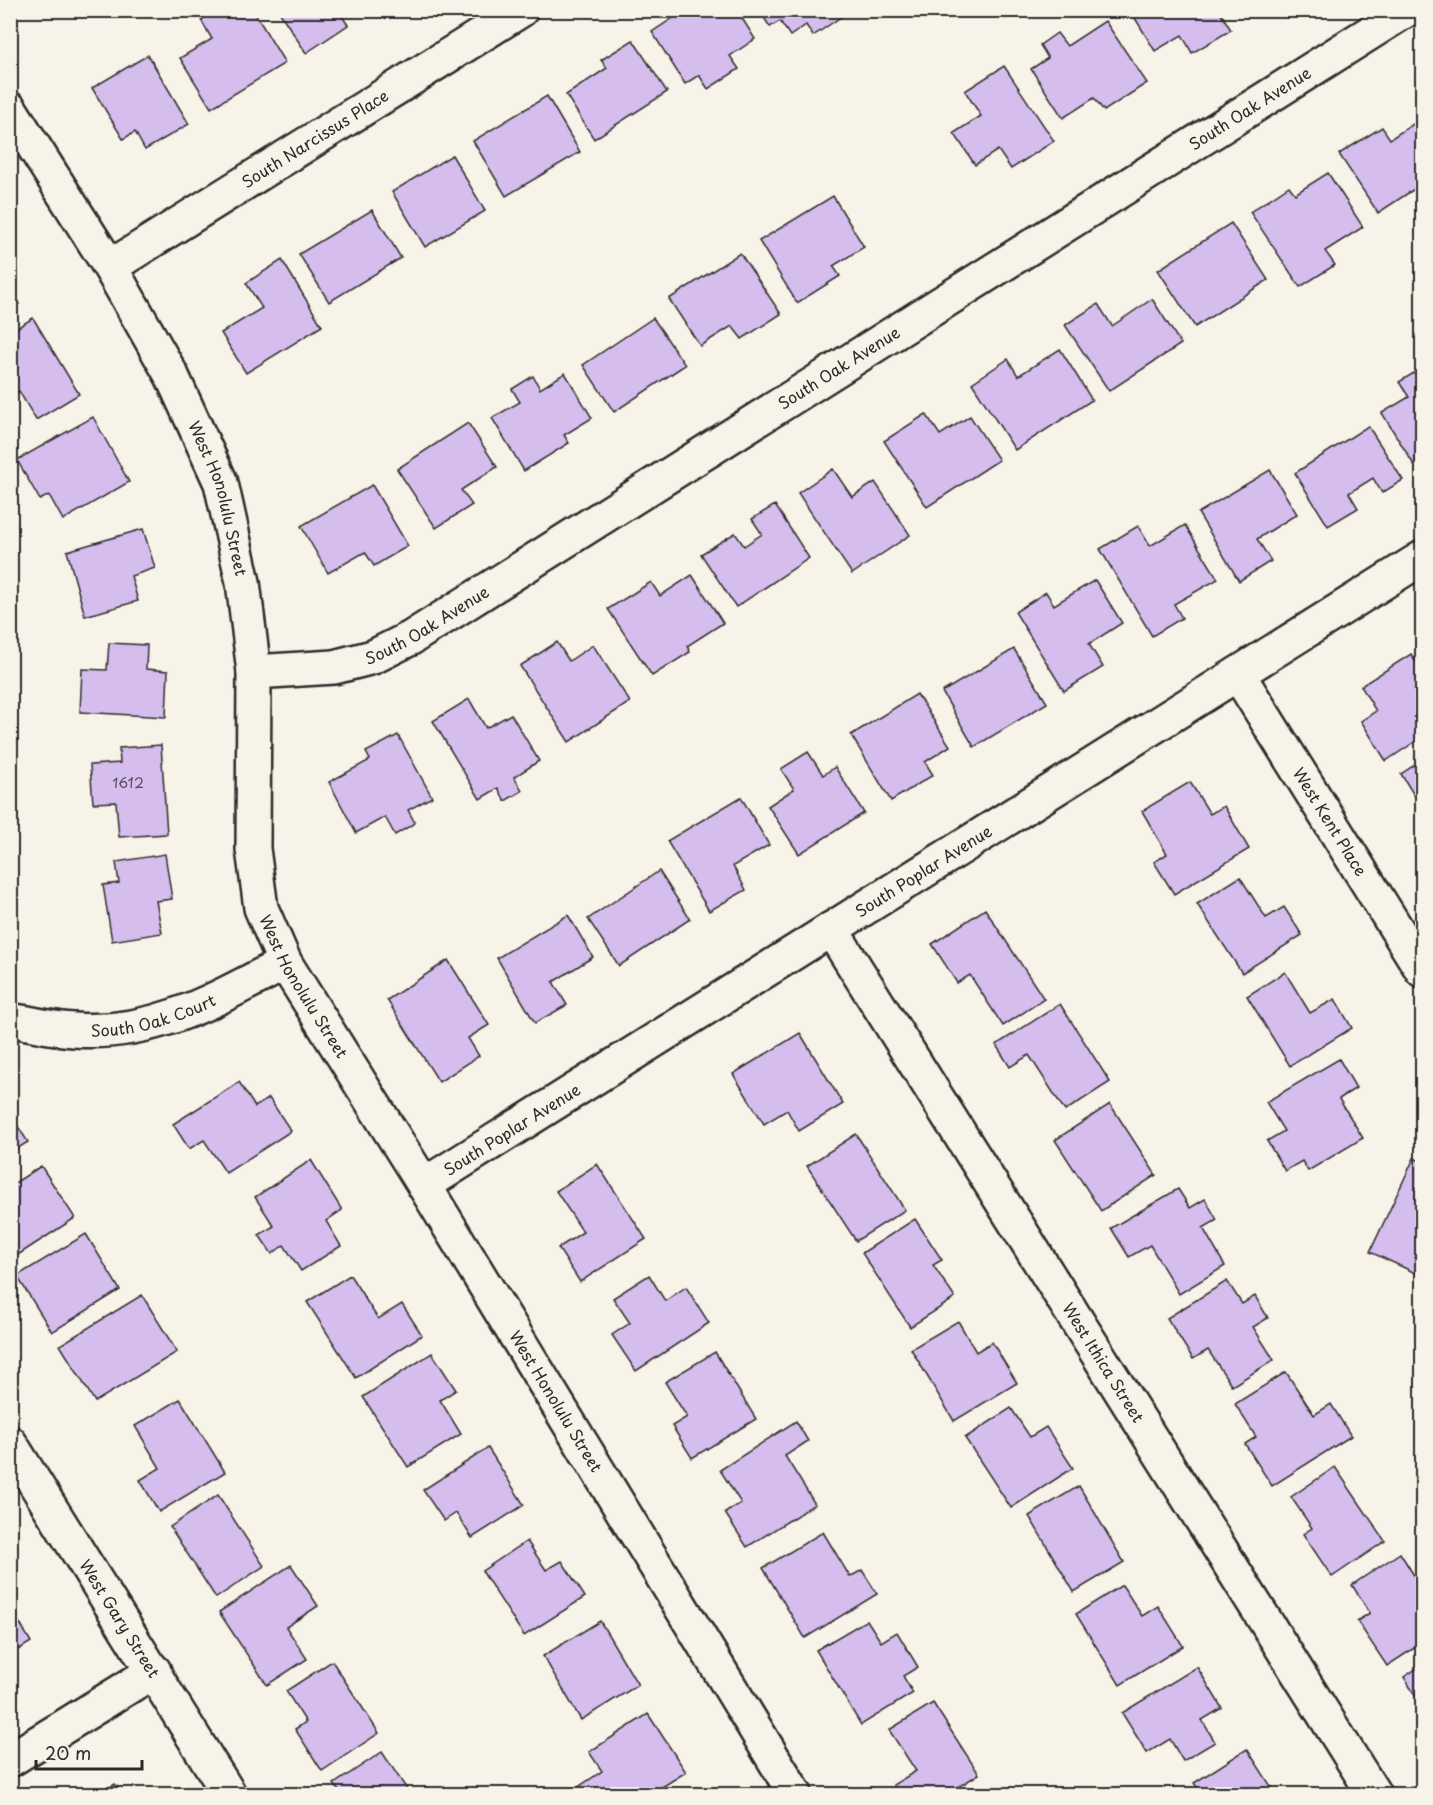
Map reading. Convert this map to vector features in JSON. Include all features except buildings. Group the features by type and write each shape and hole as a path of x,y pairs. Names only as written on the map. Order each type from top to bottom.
{"street":[{"name":"South Narcissus Place","path":"110,267 521,10"},
{"name":"South Oak Avenue","path":"254,672 334,667 373,657 411,638 1406,10"},
{"name":"West Honolulu Street","path":"10,109 110,267 172,376 221,483 243,582 254,672 253,849 261,908 285,963 424,1185 795,1794"},
{"name":"South Poplar Avenue","path":"424,1185 1422,558"},
{"name":"West Kent Place","path":"1238,674 1422,970"},
{"name":"West Ithica Street","path":"831,929 1374,1794"},
{"name":"South Oak Court","path":"10,1020 74,1030 154,1025 217,999 285,963"},
{"name":"West Gary Street","path":"10,1443 229,1794"},
{"path":"10,1760 153,1671"}]}
